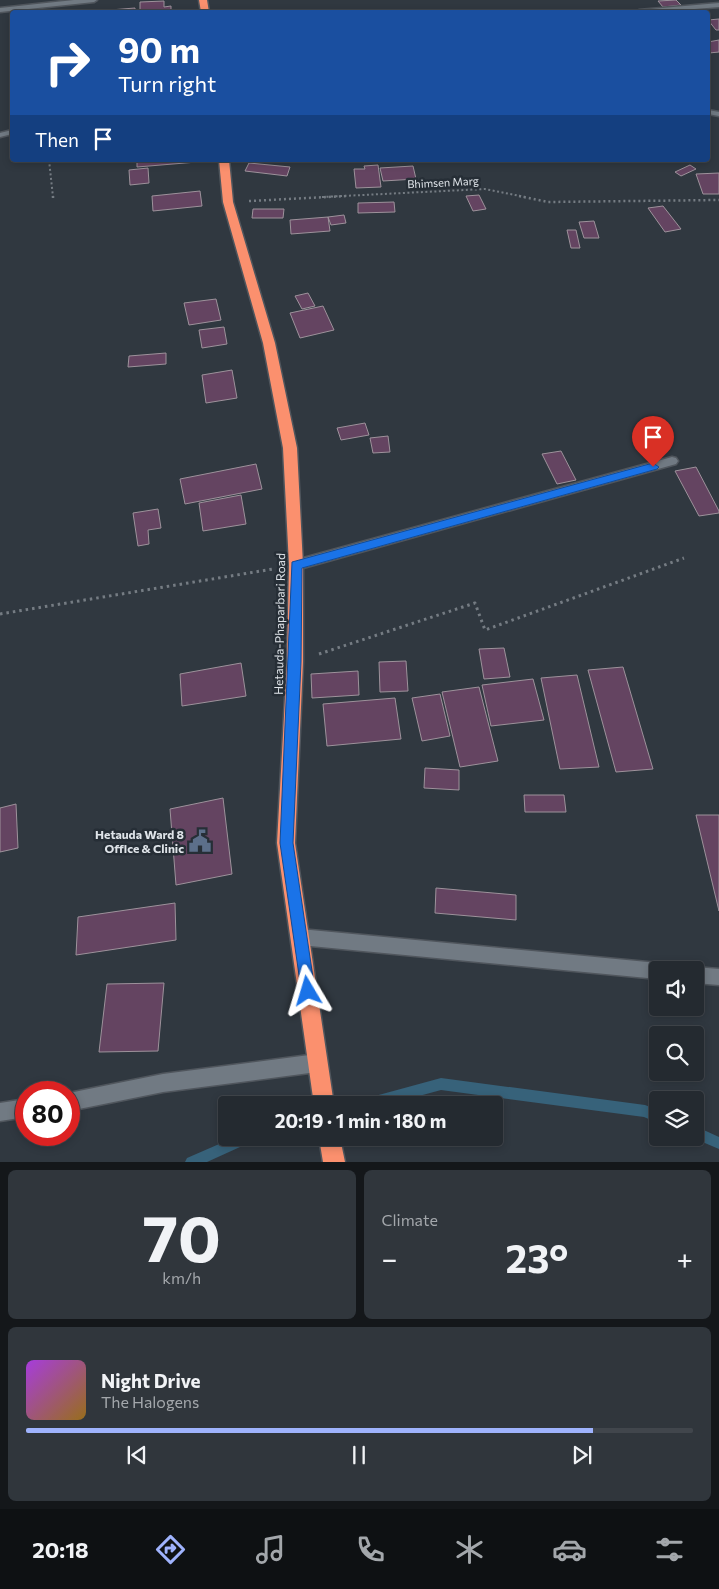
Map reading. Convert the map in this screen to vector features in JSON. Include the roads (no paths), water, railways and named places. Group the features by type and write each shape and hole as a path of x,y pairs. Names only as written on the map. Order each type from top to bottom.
{"highway":[{"name":"Hetauda-Phaparbari Road","path":"224,162 228,202 269,343 290,448 296,565 295,662 286,843 322,1096"},
{"path":"331,1146 334,1162"}],"street":[{"path":"0,10 94,0"},
{"path":"662,10 719,5"},
{"path":"296,565 672,462"},
{"path":"300,936 649,971"},
{"path":"704,976 719,978"},
{"path":"80,1100 163,1083 317,1063"},
{"path":"0,1112 15,1110"}],"waterway":[{"path":"397,1096 441,1084 649,1113"},
{"path":"704,1136 719,1143"},
{"path":"191,1162 228,1146"}],"place":[{"name":"Hetauda Ward 8 Office & Clinic","path":"200,841"}]}
